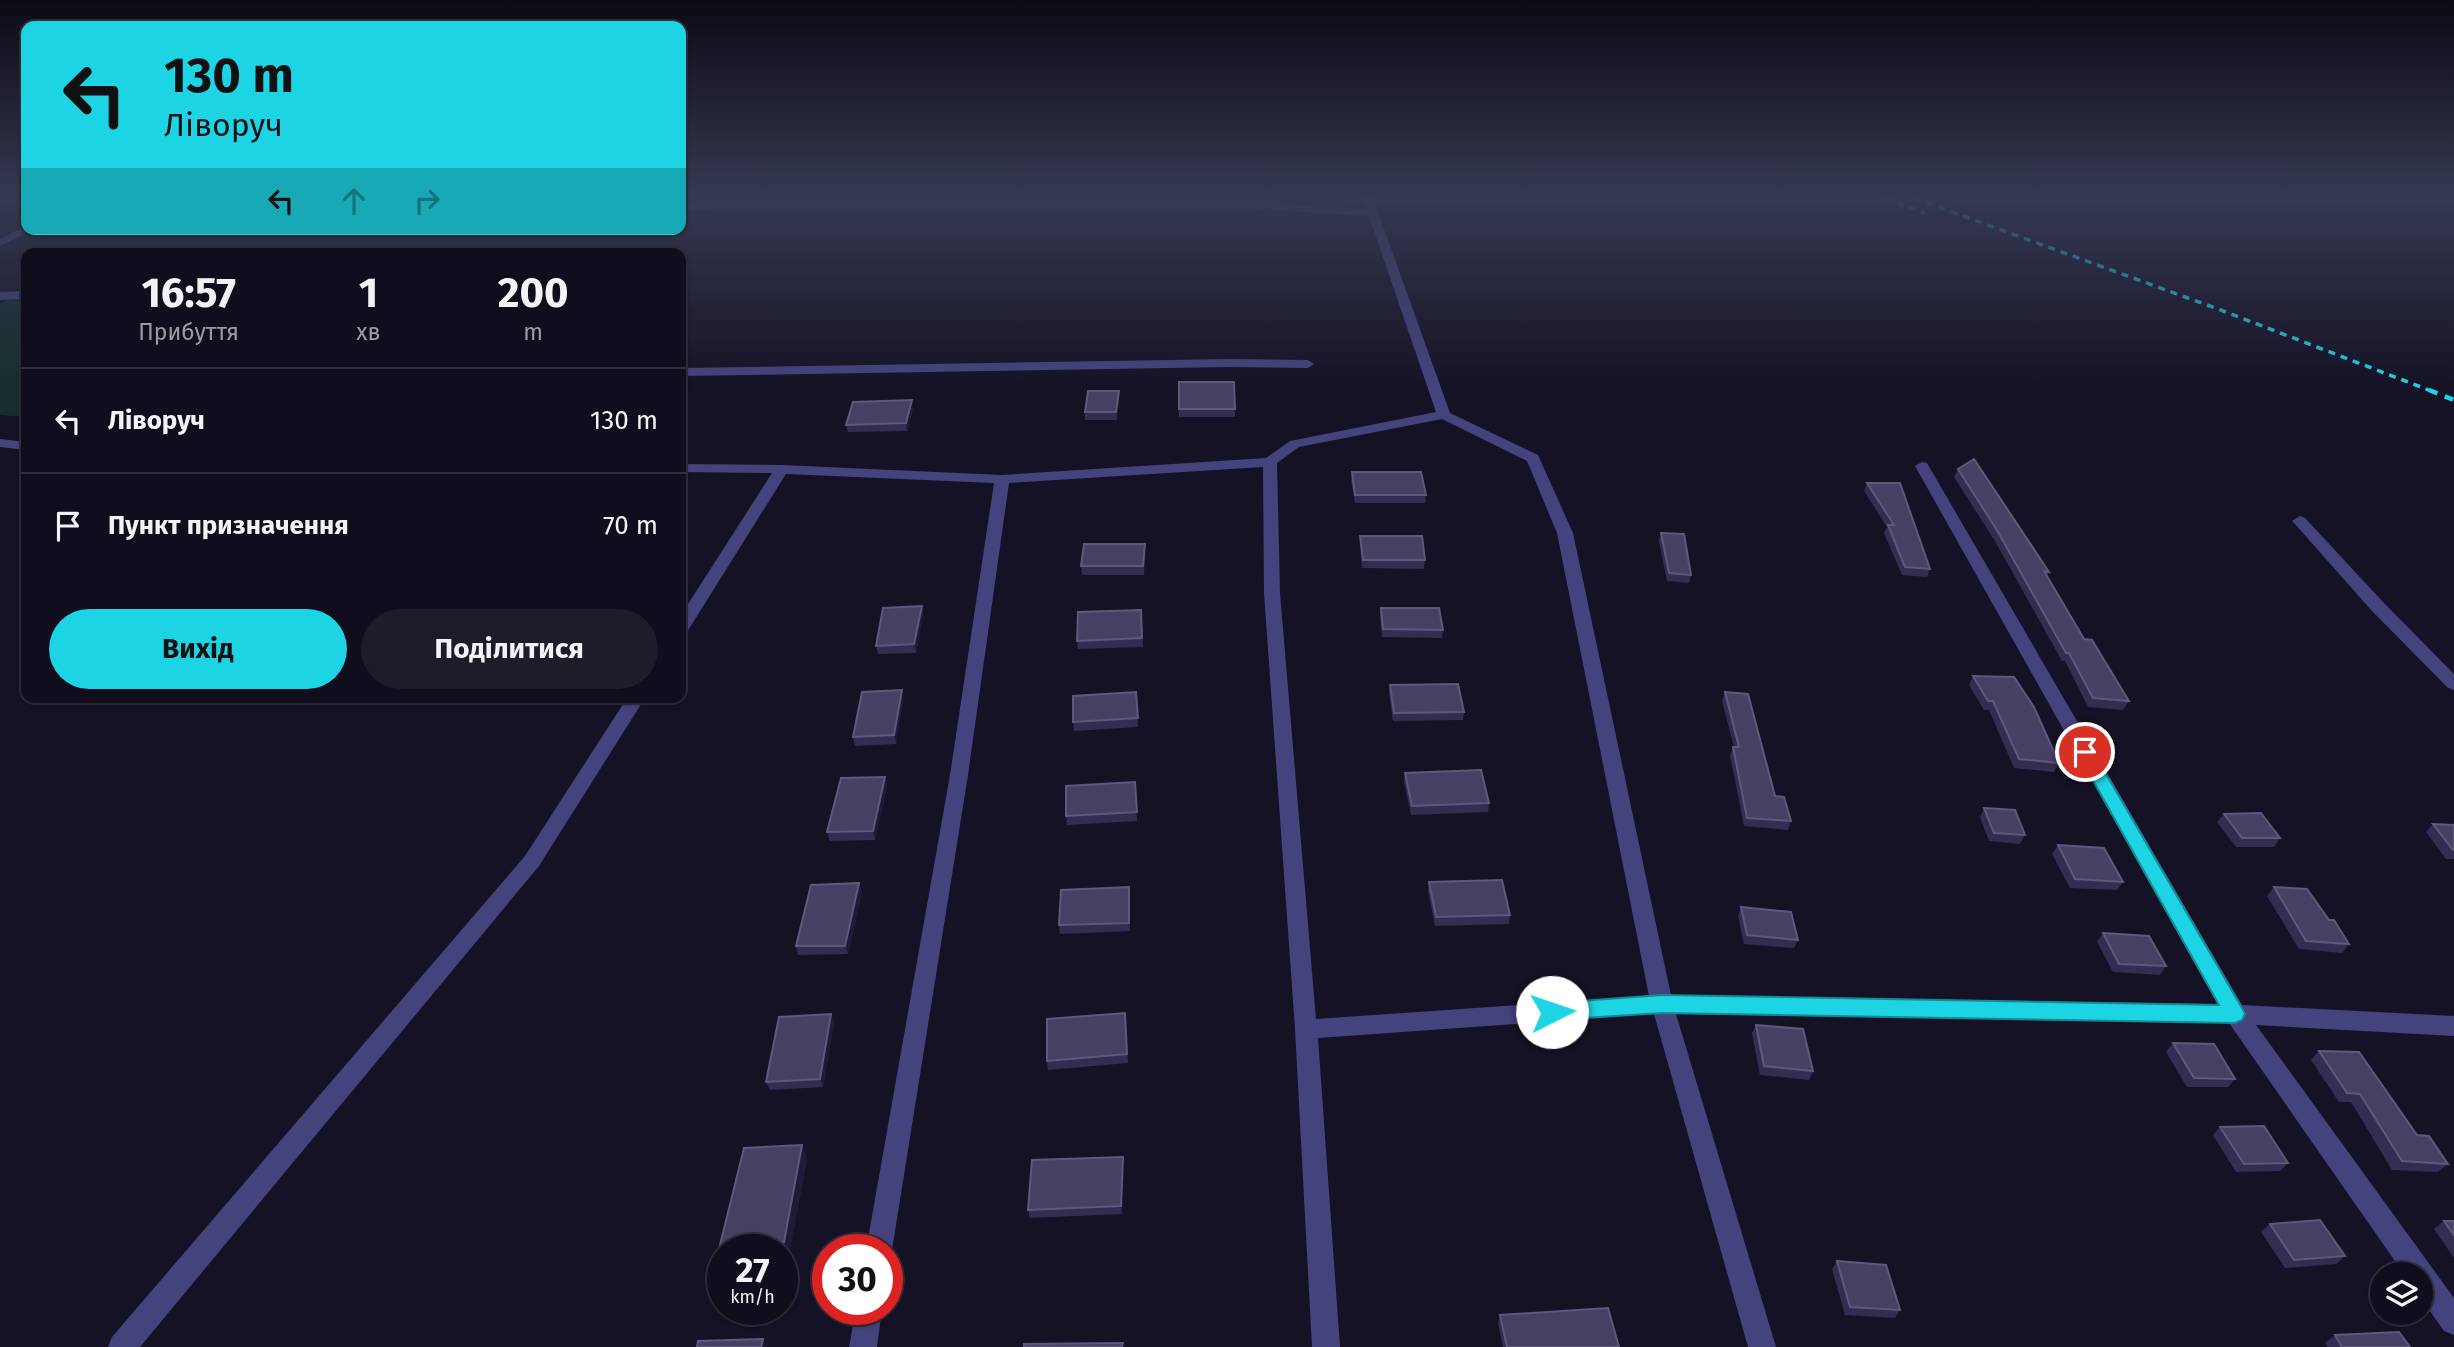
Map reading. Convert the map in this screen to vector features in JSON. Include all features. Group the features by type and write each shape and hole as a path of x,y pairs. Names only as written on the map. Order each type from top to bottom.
{"street":[{"path":"1390,261 1444,415"},
{"path":"0,296 21,295"},
{"path":"686,372 991,371 1231,362 1274,366 1308,364"},
{"path":"686,468 782,469 1002,479 1270,462 1295,444 1444,415 1533,458 1565,533 1662,1004 1762,1347"},
{"path":"0,443 21,445"},
{"path":"1270,462 1272,593 1306,1029 1326,1347"},
{"path":"1922,466 2235,1014 2411,1262"},
{"path":"686,620 782,469"},
{"path":"882,1234 959,775 1002,479"},
{"path":"2300,521 2378,607 2454,684"},
{"path":"122,1347 532,861 633,703"},
{"path":"1306,1029 1662,1004 2235,1014 2454,1026"},
{"path":"2433,1292 2454,1321"},
{"path":"863,1347 866,1325"}],"green space":[{"path":"7,300 21,301 21,417 0,415 0,304"}],"building":[{"path":"1179,382 1234,382 1235,409 1179,409"},
{"path":"1088,391 1119,391 1116,412 1085,412"},
{"path":"912,400 906,423 846,425 853,402"},
{"path":"1974,459 2049,572 2044,571 2084,639 2092,640 2129,701 2093,698 1998,532 1958,469"},
{"path":"1352,472 1421,472 1426,495 1355,495"},
{"path":"1867,483 1900,483 1930,569 1905,567 1888,525 1894,525"},
{"path":"1661,533 1684,534 1691,575 1669,573"},
{"path":"1360,536 1422,536 1425,560 1363,560"},
{"path":"1084,544 1145,544 1143,566 1081,566"},
{"path":"922,606 914,644 876,646 883,608"},
{"path":"1381,608 1439,608 1443,630 1383,629"},
{"path":"1141,610 1142,638 1077,641 1078,612"},
{"path":"1973,676 2014,677 2034,707 2059,763 2019,759 1993,701 1988,701"},
{"path":"1458,684 1464,712 1394,713 1390,685"},
{"path":"902,690 894,735 853,737 862,692"},
{"path":"1136,692 1138,718 1073,722 1073,696"},
{"path":"1725,692 1748,694 1775,796 1784,797 1791,821 1747,818 1733,747 1739,747"},
{"path":"1481,770 1489,803 1412,806 1405,773"},
{"path":"885,777 873,831 827,832 841,778"},
{"path":"1135,782 1137,812 1066,816 1066,786"},
{"path":"1984,808 2015,810 2025,835 1994,833"},
{"path":"2261,813 2280,838 2242,838 2224,814"},
{"path":"2433,824 2454,825 2454,850 2453,850"},
{"path":"2058,845 2104,848 2123,882 2075,879"},
{"path":"1502,880 1510,915 1436,917 1429,882"},
{"path":"859,883 845,946 796,946 811,885"},
{"path":"1129,887 1129,923 1059,925 1061,890"},
{"path":"2274,887 2307,889 2329,920 2334,920 2349,944 2306,941"},
{"path":"1741,907 1791,912 1798,940 1747,935"},
{"path":"2103,933 2149,936 2166,966 2119,964"},
{"path":"1125,1013 1127,1054 1047,1061 1047,1019"},
{"path":"831,1014 820,1079 766,1082 779,1017"},
{"path":"1756,1025 1803,1029 1813,1071 1764,1066"},
{"path":"2173,1043 2214,1044 2235,1079 2194,1078"},
{"path":"2319,1051 2359,1052 2417,1135 2429,1136 2448,1164 2402,1161 2360,1094 2347,1093"},
{"path":"2264,1126 2288,1163 2244,1164 2220,1127"},
{"path":"802,1145 785,1234 723,1234 744,1148"},
{"path":"1123,1157 1121,1206 1028,1210 1032,1160"},
{"path":"2320,1220 2345,1256 2294,1260 2270,1224"},
{"path":"2444,1221 2454,1221 2454,1235"},
{"path":"1837,1261 1886,1265 1900,1310 1850,1307"},
{"path":"1608,1308 1619,1347 1507,1347 1500,1315"},
{"path":"2399,1332 2410,1347 2342,1347 2335,1335"},
{"path":"763,1339 761,1347 697,1347 698,1341"},
{"path":"1123,1343 1122,1347 1024,1347 1024,1344"}],"railway":[{"path":"2086,261 2434,392"},
{"path":"2429,390 2434,392"},
{"path":"2434,392 2454,400"}],"route":[{"path":"1552,1012 1662,1004 2235,1014 2085,752"}]}
